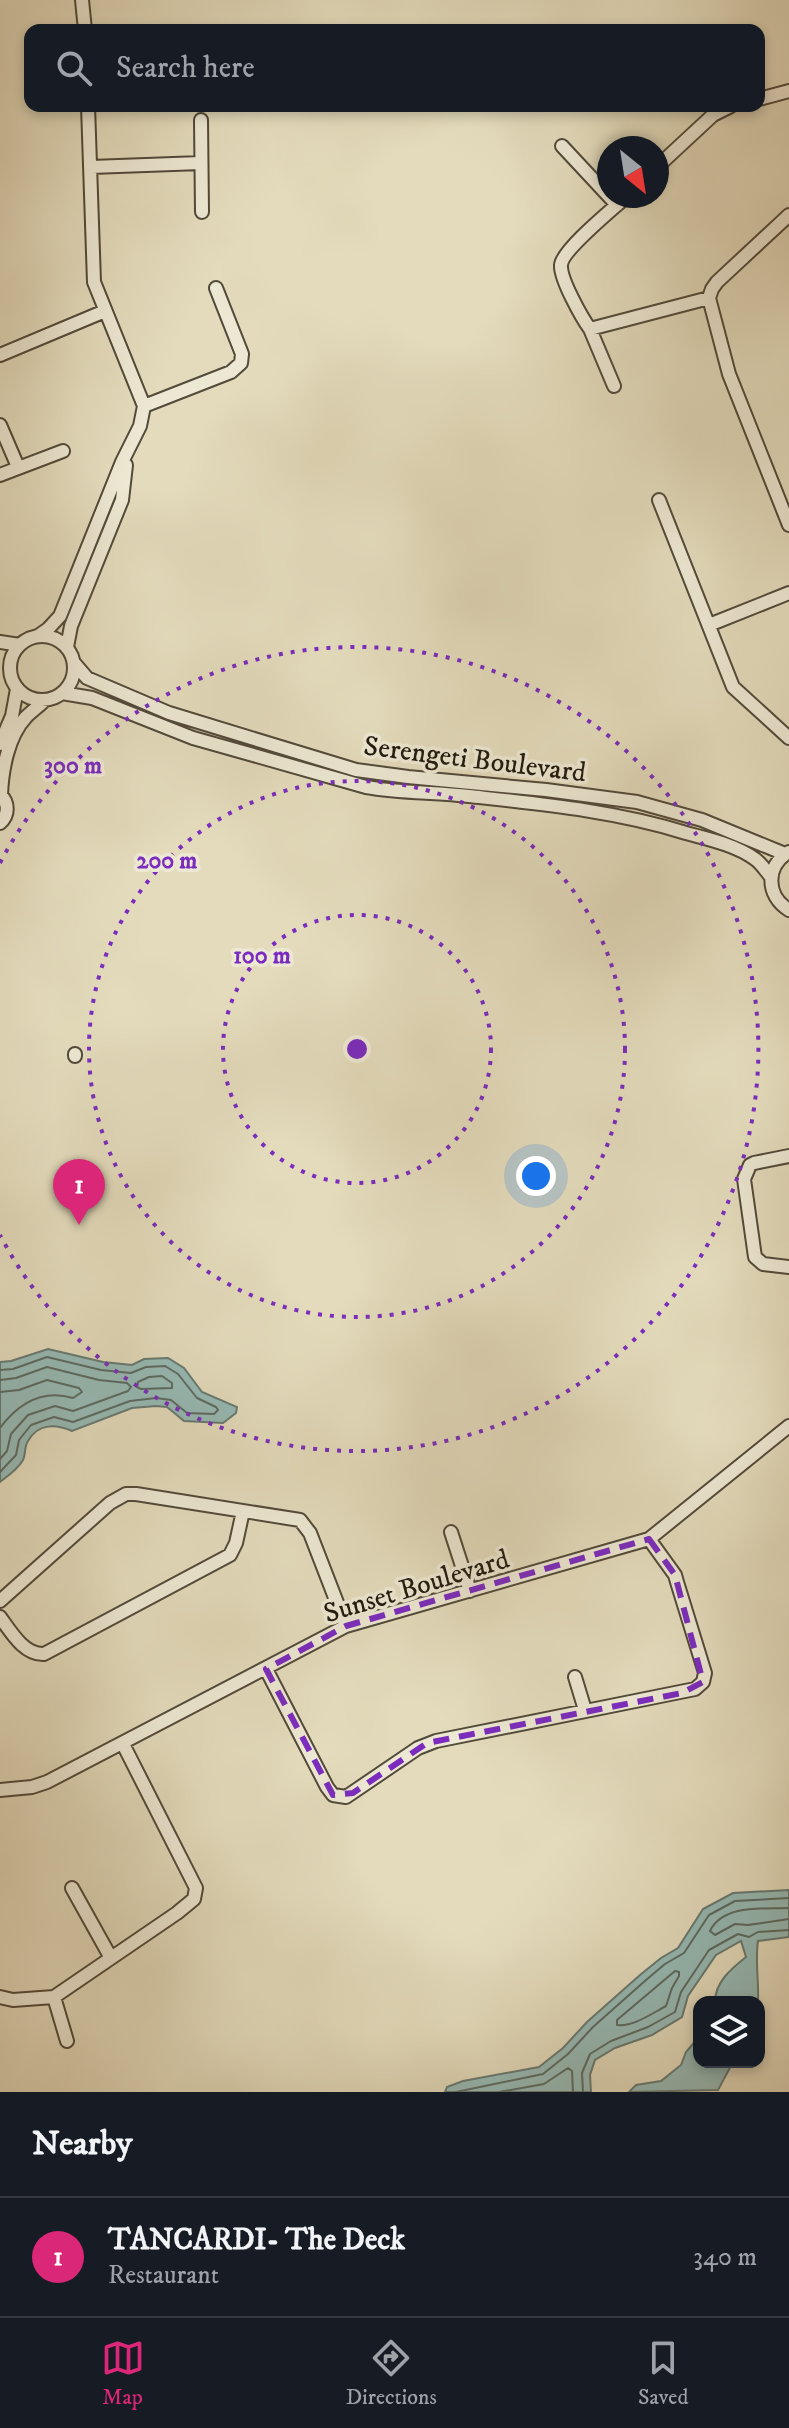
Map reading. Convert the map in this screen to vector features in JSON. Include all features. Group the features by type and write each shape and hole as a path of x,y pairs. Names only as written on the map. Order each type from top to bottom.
{"street":[{"path":"82,0 84,24"},
{"path":"765,97 789,91"},
{"path":"10,673 11,658 20,645 48,629 60,616 140,426 144,406 94,282 88,112"},
{"path":"669,156 719,112"},
{"path":"201,120 202,212"},
{"path":"562,146 597,178"},
{"path":"91,167 201,163"},
{"path":"614,208 568,251 562,262 562,271 614,386"},
{"path":"788,517 729,374 709,298 717,282 789,215"},
{"path":"144,406 231,372 241,363 242,354 216,288"},
{"path":"590,329 709,298"},
{"path":"0,355 105,311"},
{"path":"0,425 18,467"},
{"path":"0,475 63,451"},
{"path":"67,647 71,626 124,491 127,454"},
{"path":"659,500 733,687 789,738"},
{"path":"104,507 117,513"},
{"path":"92,538 105,544"},
{"path":"709,625 789,593"},
{"path":"0,823 7,808 0,794 5,762 17,730 27,715 71,684 75,664 67,647 56,638 38,636"},
{"path":"0,642 20,645"},
{"path":"0,662 25,696 45,700"},
{"name":"Serengeti Boulevard","path":"75,664 87,678 169,713 356,770 637,802 702,820 787,853"},
{"path":"0,744 12,716 17,689"},
{"name":"Serengeti Boulevard","path":"62,693 92,698 193,738 366,787 556,806 655,823 714,841 754,858 771,877"},
{"path":"787,853 777,862 771,877 773,894 789,910"},
{"path":"789,1156 750,1165 744,1179 755,1257 763,1264 789,1267"},
{"name":"Sunset Boulevard","path":"0,1790 41,1785 346,1626 649,1539 789,1426"},
{"path":"0,1601 110,1503 126,1494 290,1517 304,1523 346,1626"},
{"path":"0,1617 28,1650 36,1655 44,1654 230,1555 243,1511"},
{"path":"451,1532 470,1591"},
{"path":"266,1669 327,1787 339,1797 353,1793 427,1743 695,1689 703,1682 705,1673 675,1575 649,1539"},
{"path":"575,1677 585,1710"},
{"path":"0,1997 13,2000 54,1997 189,1904 196,1894 196,1888 123,1744"},
{"path":"72,1888 111,1958"},
{"path":"54,1997 67,2041"}],"highlighted area":[{"path":"649,1539 675,1575 703,1682 682,1693 427,1743 353,1793 333,1795 266,1669 346,1626"}],"water":[{"path":"48,1349 103,1362 132,1365 144,1359 168,1358 184,1368 202,1392 237,1407 236,1413 223,1423 184,1421 167,1407 156,1406 132,1408 72,1431 54,1426 42,1428 28,1441 21,1463 0,1482 0,1362"},
{"path":"789,1890 789,1937 758,1941 758,1996 716,1996 721,1982 746,1957 741,1941 716,1955 688,1996 682,2017 652,2035 615,2048 595,2060 590,2075 591,2092 445,2092 447,2087 463,2081 539,2067 640,1975 678,1948 703,1909 733,1893"},
{"path":"693,2044 693,2068 730,2068 718,2090 629,2092 636,2085 661,2081 681,2065"}],"place":[{"name":"TANCARDI- The Deck","path":"79,1225"}]}
